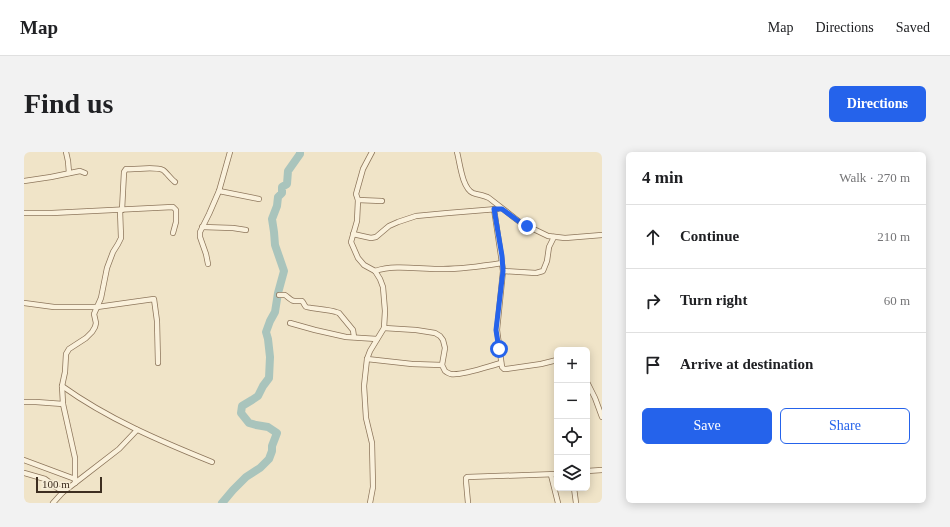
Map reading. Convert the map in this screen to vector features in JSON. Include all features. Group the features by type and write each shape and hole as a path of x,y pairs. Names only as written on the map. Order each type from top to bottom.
{"street":[{"path":"66,152 69,173"},
{"path":"208,264 200,237 200,232 219,191 230,152"},
{"path":"370,503 373,487 372,443 366,418 364,386 367,359 370,351 384,328 385,311 383,287 380,279 375,271 364,265 358,258 351,242 357,221 358,200 356,194 363,169 372,152"},
{"path":"457,152 467,188 473,193 489,198 521,223 542,234 554,237 571,238 602,235"},
{"path":"75,481 75,458 63,404 62,386 67,352 69,349 82,341 92,332 95,327 96,323 94,314 101,298 107,268 113,252 121,238 121,210 124,172 126,169 132,170 149,168 162,170 175,182"},
{"path":"24,181 80,171 85,173"},
{"path":"219,191 259,199"},
{"path":"358,200 382,201"},
{"path":"24,213 175,208 176,222 174,233"},
{"path":"494,209 503,271 496,330 502,367 506,369 554,361"},
{"path":"353,234 371,238 376,237 389,226 416,216 502,209"},
{"path":"202,227 246,230"},
{"path":"503,271 540,273 547,261 549,247 554,237"},
{"path":"375,271 400,268 444,269 485,266 502,263"},
{"path":"279,296 285,295 290,300 302,301 306,307 339,313 352,328 354,337"},
{"path":"24,303 54,307 96,307 154,299 157,321 158,363"},
{"path":"290,324 340,336 377,339"},
{"path":"384,328 416,330 435,333 440,336 444,340 445,348 442,366 445,371 450,374 467,373 501,363"},
{"path":"367,359 442,366"},
{"path":"588,383 602,417"},
{"path":"62,386 92,406 137,430 212,462"},
{"path":"24,402 63,404"},
{"path":"53,503 75,481 119,449 137,430"},
{"path":"24,460 75,481"},
{"path":"590,471 602,470"},
{"path":"24,473 45,479 63,492"},
{"path":"468,503 467,477 551,474 558,503"},
{"path":"574,491 576,503"}],"waterway":[{"path":"222,503 246,477 260,468 269,459 277,433 268,427 249,423 241,413 242,406 258,396 269,378 270,357 266,332 275,312 284,271 275,245 272,219 277,206 278,197 282,193 282,187 287,184 288,171 300,152"}],"route":[{"path":"499,349 496,330 503,271 494,209 502,209 527,226"}]}
